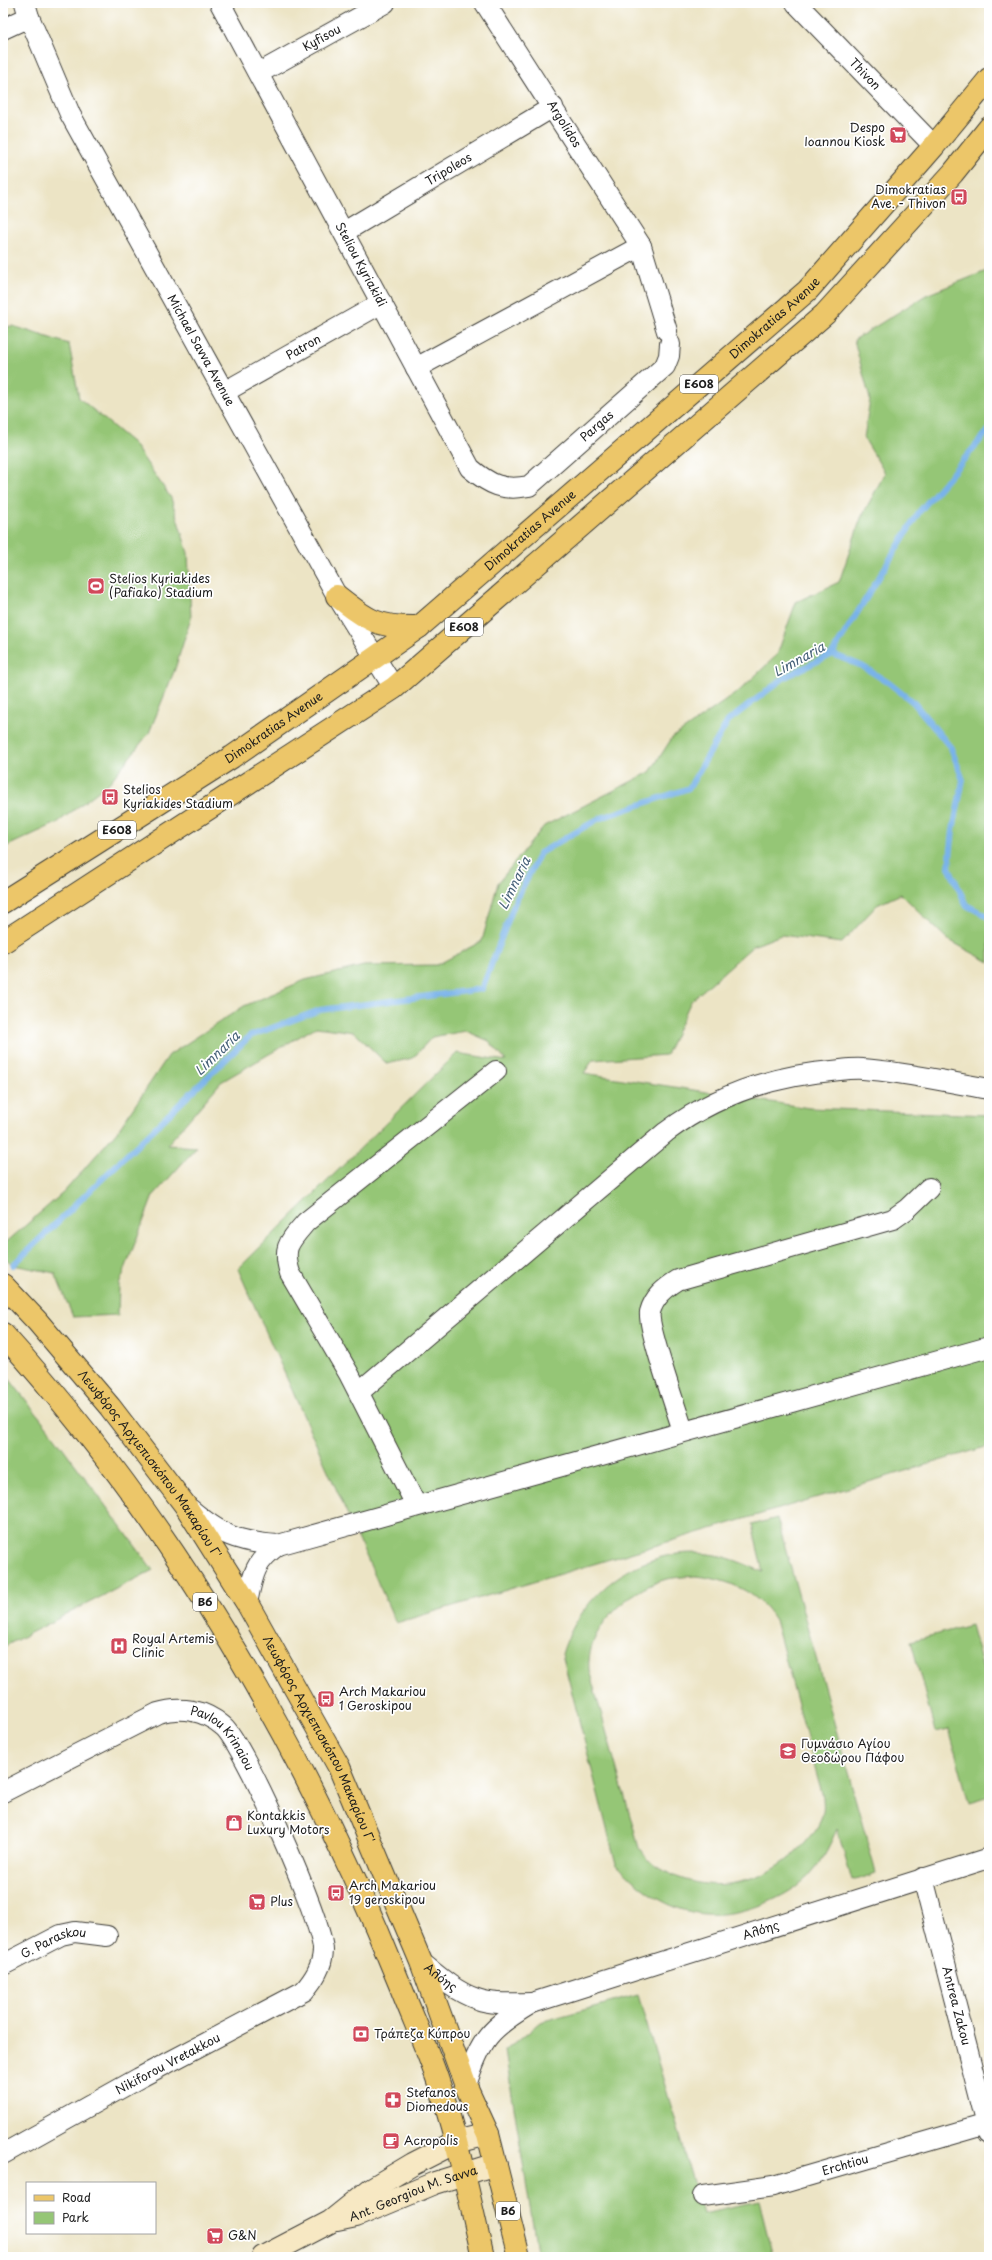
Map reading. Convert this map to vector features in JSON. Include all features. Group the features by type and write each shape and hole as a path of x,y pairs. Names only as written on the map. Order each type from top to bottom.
{"main road":[{"name":"Dimokratias Avenue","path":"3,902 232,757 419,627 808,290 934,146 989,79"},
{"name":"E608","path":"3,942 394,688 824,314 954,173 989,128"},
{"path":"338,596 365,618 380,624 396,628 419,627"},
{"name":"Λεωφόρος Αρχιεπισκόπου Μακαρίου Γ'","path":"3,1285 37,1321 110,1407 185,1505 247,1603 339,1767 421,1962 466,2086 488,2134 519,2257"},
{"name":"B6","path":"3,1334 79,1424 149,1517 219,1623 274,1715 316,1794 376,1925 437,2078 456,2142 483,2257"},
{"name":"Ant. Georgiou M. Savva","path":"263,2257 330,2222 371,2189 417,2161 456,2142 488,2134"},
{"name":"Ant. Georgiou M. Savva","path":"330,2222 356,2216 414,2191 496,2164"}],"street":[{"name":"Steliou Kyriakidi","path":"220,3 260,73 470,468 482,478 496,486 512,489 529,486"},
{"name":"Kyfisou","path":"260,73 385,3"},
{"name":"Argolidos","path":"485,3 641,246 668,338 669,356 665,366"},
{"name":"Thivon","path":"796,3 934,146"},
{"path":"3,30 27,10"},
{"name":"Michael Savva Avenue","path":"27,10 70,114 226,391 338,596 394,688"},
{"name":"Tripoleos","path":"344,232 553,107"},
{"path":"416,368 641,246"},
{"name":"Patron","path":"226,391 382,303"},
{"name":"Pargas","path":"529,486 665,366"},
{"path":"359,1392 666,1132 688,1116 713,1103 776,1079 861,1069 989,1089"},
{"path":"416,1505 359,1392 290,1274 285,1257 292,1238 306,1222 496,1071"},
{"path":"683,1431 649,1321 655,1300 664,1288 678,1280 893,1219 907,1209 929,1188"},
{"path":"247,1603 257,1565 263,1556 278,1545 416,1505 989,1347"},
{"path":"185,1505 223,1533 253,1543 278,1545"},
{"name":"Pavlou Krinaiou","path":"3,1792 158,1713 171,1709 182,1708 211,1718 224,1726 236,1742 275,1820 317,1919 323,1950 322,1963"},
{"name":"Αλόης","path":"466,2086 473,2064 484,2041 504,2020 532,2003 989,1858"},
{"name":"Antrea Zakou","path":"923,1878 988,2128"},
{"name":"G. Paraskou","path":"3,1965 61,1935 80,1932 107,1936"},
{"name":"Αλόης","path":"421,1962 460,1991 478,2000 498,2003 532,2003"},
{"name":"Nikiforou Vretakkou","path":"3,2154 139,2078 304,1991 313,1980 322,1963"},
{"name":"Erchtiou","path":"703,2196 773,2186 988,2128"}],"green space":[{"path":"989,270 989,962 947,939 901,894 877,905 842,943 781,935 753,946 691,1001 666,1055 593,1060 584,1073 809,1108 989,1115 989,1446 396,1623 238,1269 457,1053 506,1061 489,1041 466,1031 432,1037 413,1058 387,1064 354,1032 316,1027 221,1082 167,1145 197,1147 153,1196 119,1285 118,1315 73,1317 55,1273 13,1265 3,1256 3,1245 64,1192 119,1129 169,1055 244,1006 305,980 364,966 437,965 482,941 498,883 544,826 650,772 672,738 739,691 777,655 796,602 839,582 861,518 885,473 864,438 870,399 854,340 926,295"},
{"name":"Stelios Kyriakides (Pafiako) Stadium","path":"13,326 69,344 79,398 133,443 171,498 188,553 191,618 175,669 149,733 109,783 57,823 3,848 3,327"},
{"path":"3,1371 52,1433 153,1570 3,1647"},
{"path":"777,1518 876,1873 852,1881 837,1829 817,1866 803,1881 791,1890 766,1903 744,1910 723,1914 703,1914 684,1910 666,1903 649,1893 616,1864 562,1654 571,1631 585,1609 601,1591 620,1576 642,1564 665,1556 689,1553 721,1556 763,1572 752,1525","holes":["697,1576 732,1584 752,1595 768,1610 775,1620 823,1797 823,1812 819,1824 814,1833 792,1856 763,1875 746,1881 729,1884 694,1882 677,1877 655,1865 639,1848 589,1670 593,1642 600,1629 608,1617 630,1597 655,1583 665,1580"]},
{"path":"971,1625 989,1692 989,1797 969,1803 949,1729 935,1732 911,1641"},
{"path":"638,1995 703,2213 759,2201 773,2257 538,2257 505,2051 540,2022"}],"waterway":[{"name":"Limnaria","path":"13,1265 250,1036 320,1010 482,989 515,902 540,853 598,819 689,788 728,721 785,677 832,654 919,512 989,430"},
{"path":"832,654 862,666 889,683 914,703 951,748 963,780 953,830 949,867 966,905 989,917"}],"place":[{"name":"Despo Ioannou Kiosk","path":"898,135"},
{"name":"Dimokratias Ave. - Thivon","path":"959,197"},
{"name":"Stelios Kyriakides (Pafiako) Stadium","path":"96,586"},
{"name":"Stelios Kyriakides Stadium","path":"110,797"},
{"name":"Royal Artemis Clinic","path":"119,1646"},
{"name":"Arch Makariou 1 Geroskipou","path":"326,1699"},
{"name":"Γυμνάσιο Αγίου Θεοδώρου Πάφου","path":"788,1751"},
{"name":"Kontakkis Luxury Motors","path":"234,1823"},
{"name":"Arch Makariou 19 geroskipou","path":"336,1893"},
{"name":"Plus","path":"257,1902"},
{"name":"Τράπεζα Κύπρου","path":"361,2034"},
{"name":"Stefanos Diomedous","path":"393,2100"},
{"name":"Acropolis","path":"391,2141"},
{"name":"G&N","path":"215,2236"}]}
